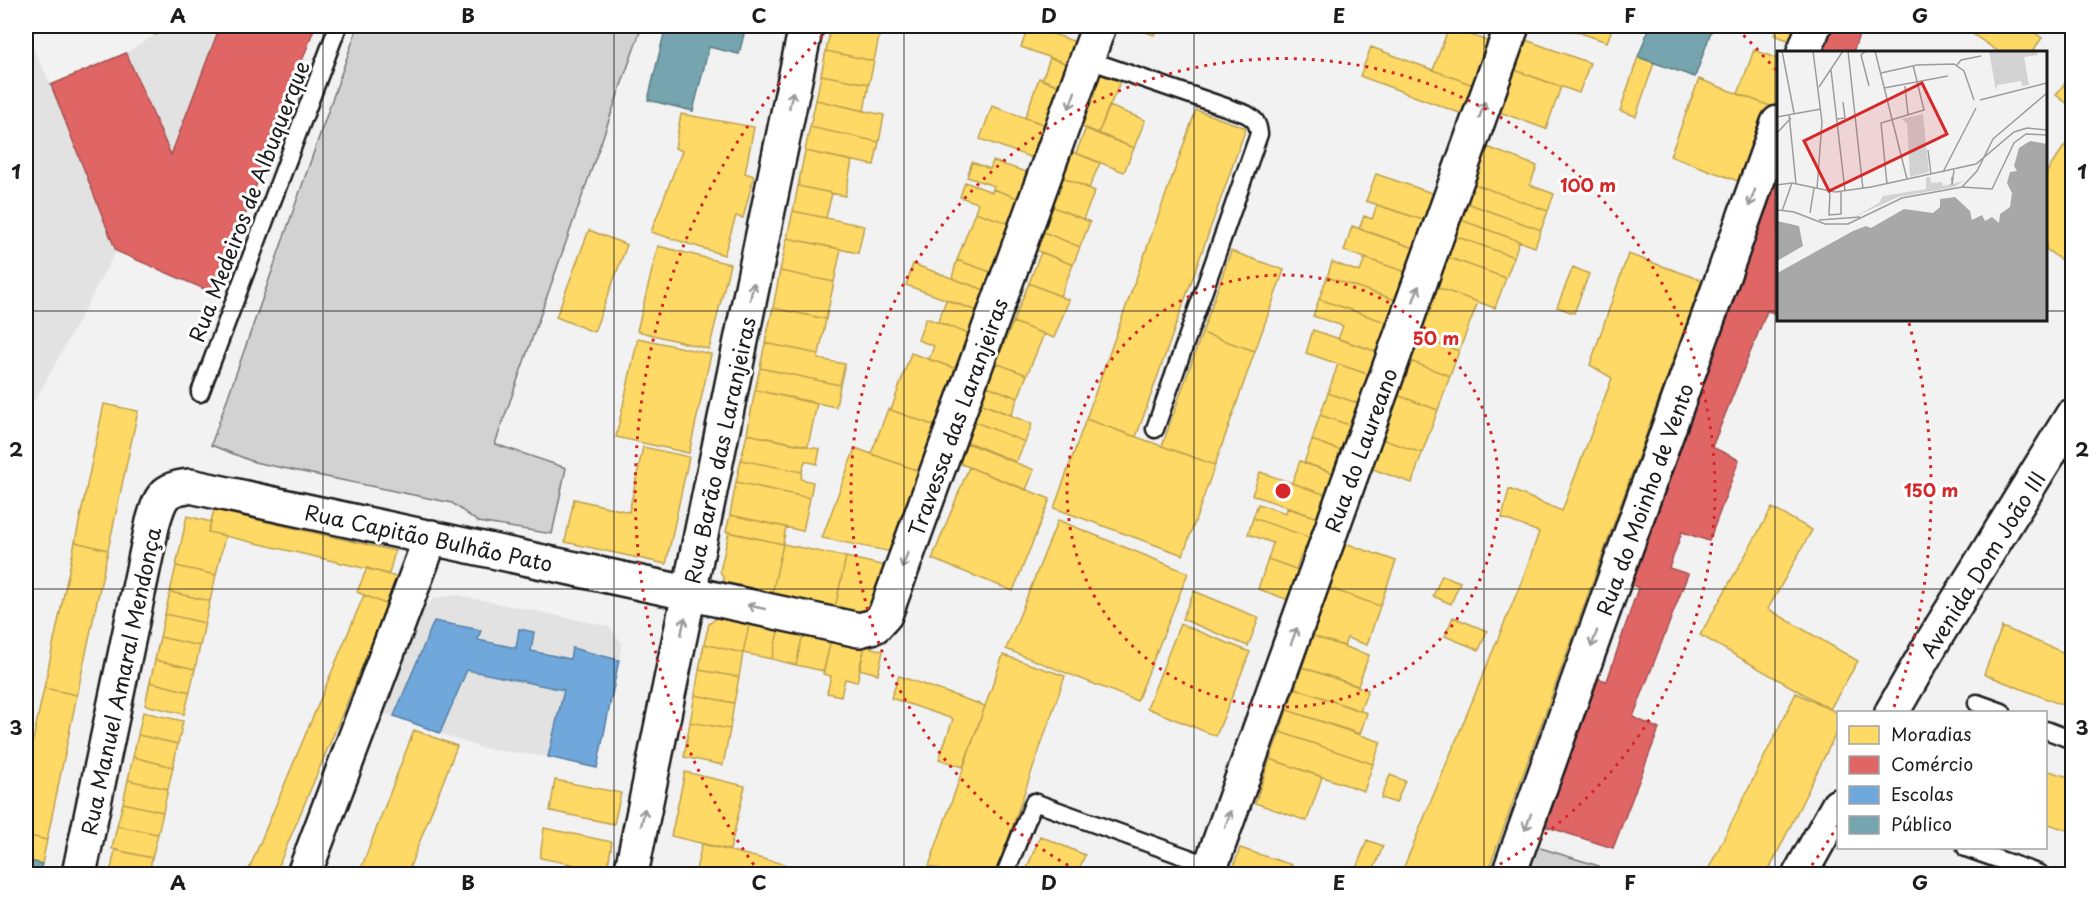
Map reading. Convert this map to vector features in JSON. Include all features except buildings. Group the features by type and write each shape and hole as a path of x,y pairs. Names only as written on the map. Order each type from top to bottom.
{"street":[{"name":"Rua Barão das Laranjeiras","path":"631,874 807,26"},
{"name":"Travessa das Laranjeiras","path":"690,593 859,630 875,626 885,615 1099,26"},
{"name":"Rua do Laureano","path":"1210,870 1512,26"},
{"path":"1804,51 1814,26"},
{"name":"Rua do Moinho de Vento","path":"1509,874 1777,129"},
{"name":"Avenida Dom João III","path":"1893,711 1933,641 2073,416"},
{"name":"Rua Capitão Bulhão Pato","path":"168,491 177,487 190,486 690,593"},
{"name":"Rua Manuel Amaral Mendonça","path":"79,874 153,522 159,501 168,491"},
{"path":"304,874 431,537"},
{"path":"1800,874 1837,809"}],"lane":[{"name":"Rua Medeiros de Albuquerque","path":"200,393 338,26"},
{"path":"1086,59 1246,114 1255,119 1258,126 1259,134 1155,429"},
{"path":"1977,703 1999,711"},
{"path":"2047,729 2073,740"},
{"path":"1005,874 1034,802 1210,870"},
{"path":"1969,849 2040,874"}],"shaded area":[{"path":"179,26 315,26 216,294 116,251 35,401 27,400 26,403 26,34 51,85 126,53 155,35"},
{"path":"358,26 642,26 495,444 566,468 552,534 478,522 452,503 254,462 211,445"},
{"path":"458,595 608,626 622,643 597,768 548,757 481,748 380,712 410,627 434,598"},
{"path":"1534,846 1599,866 1596,874 1524,874"}]}
